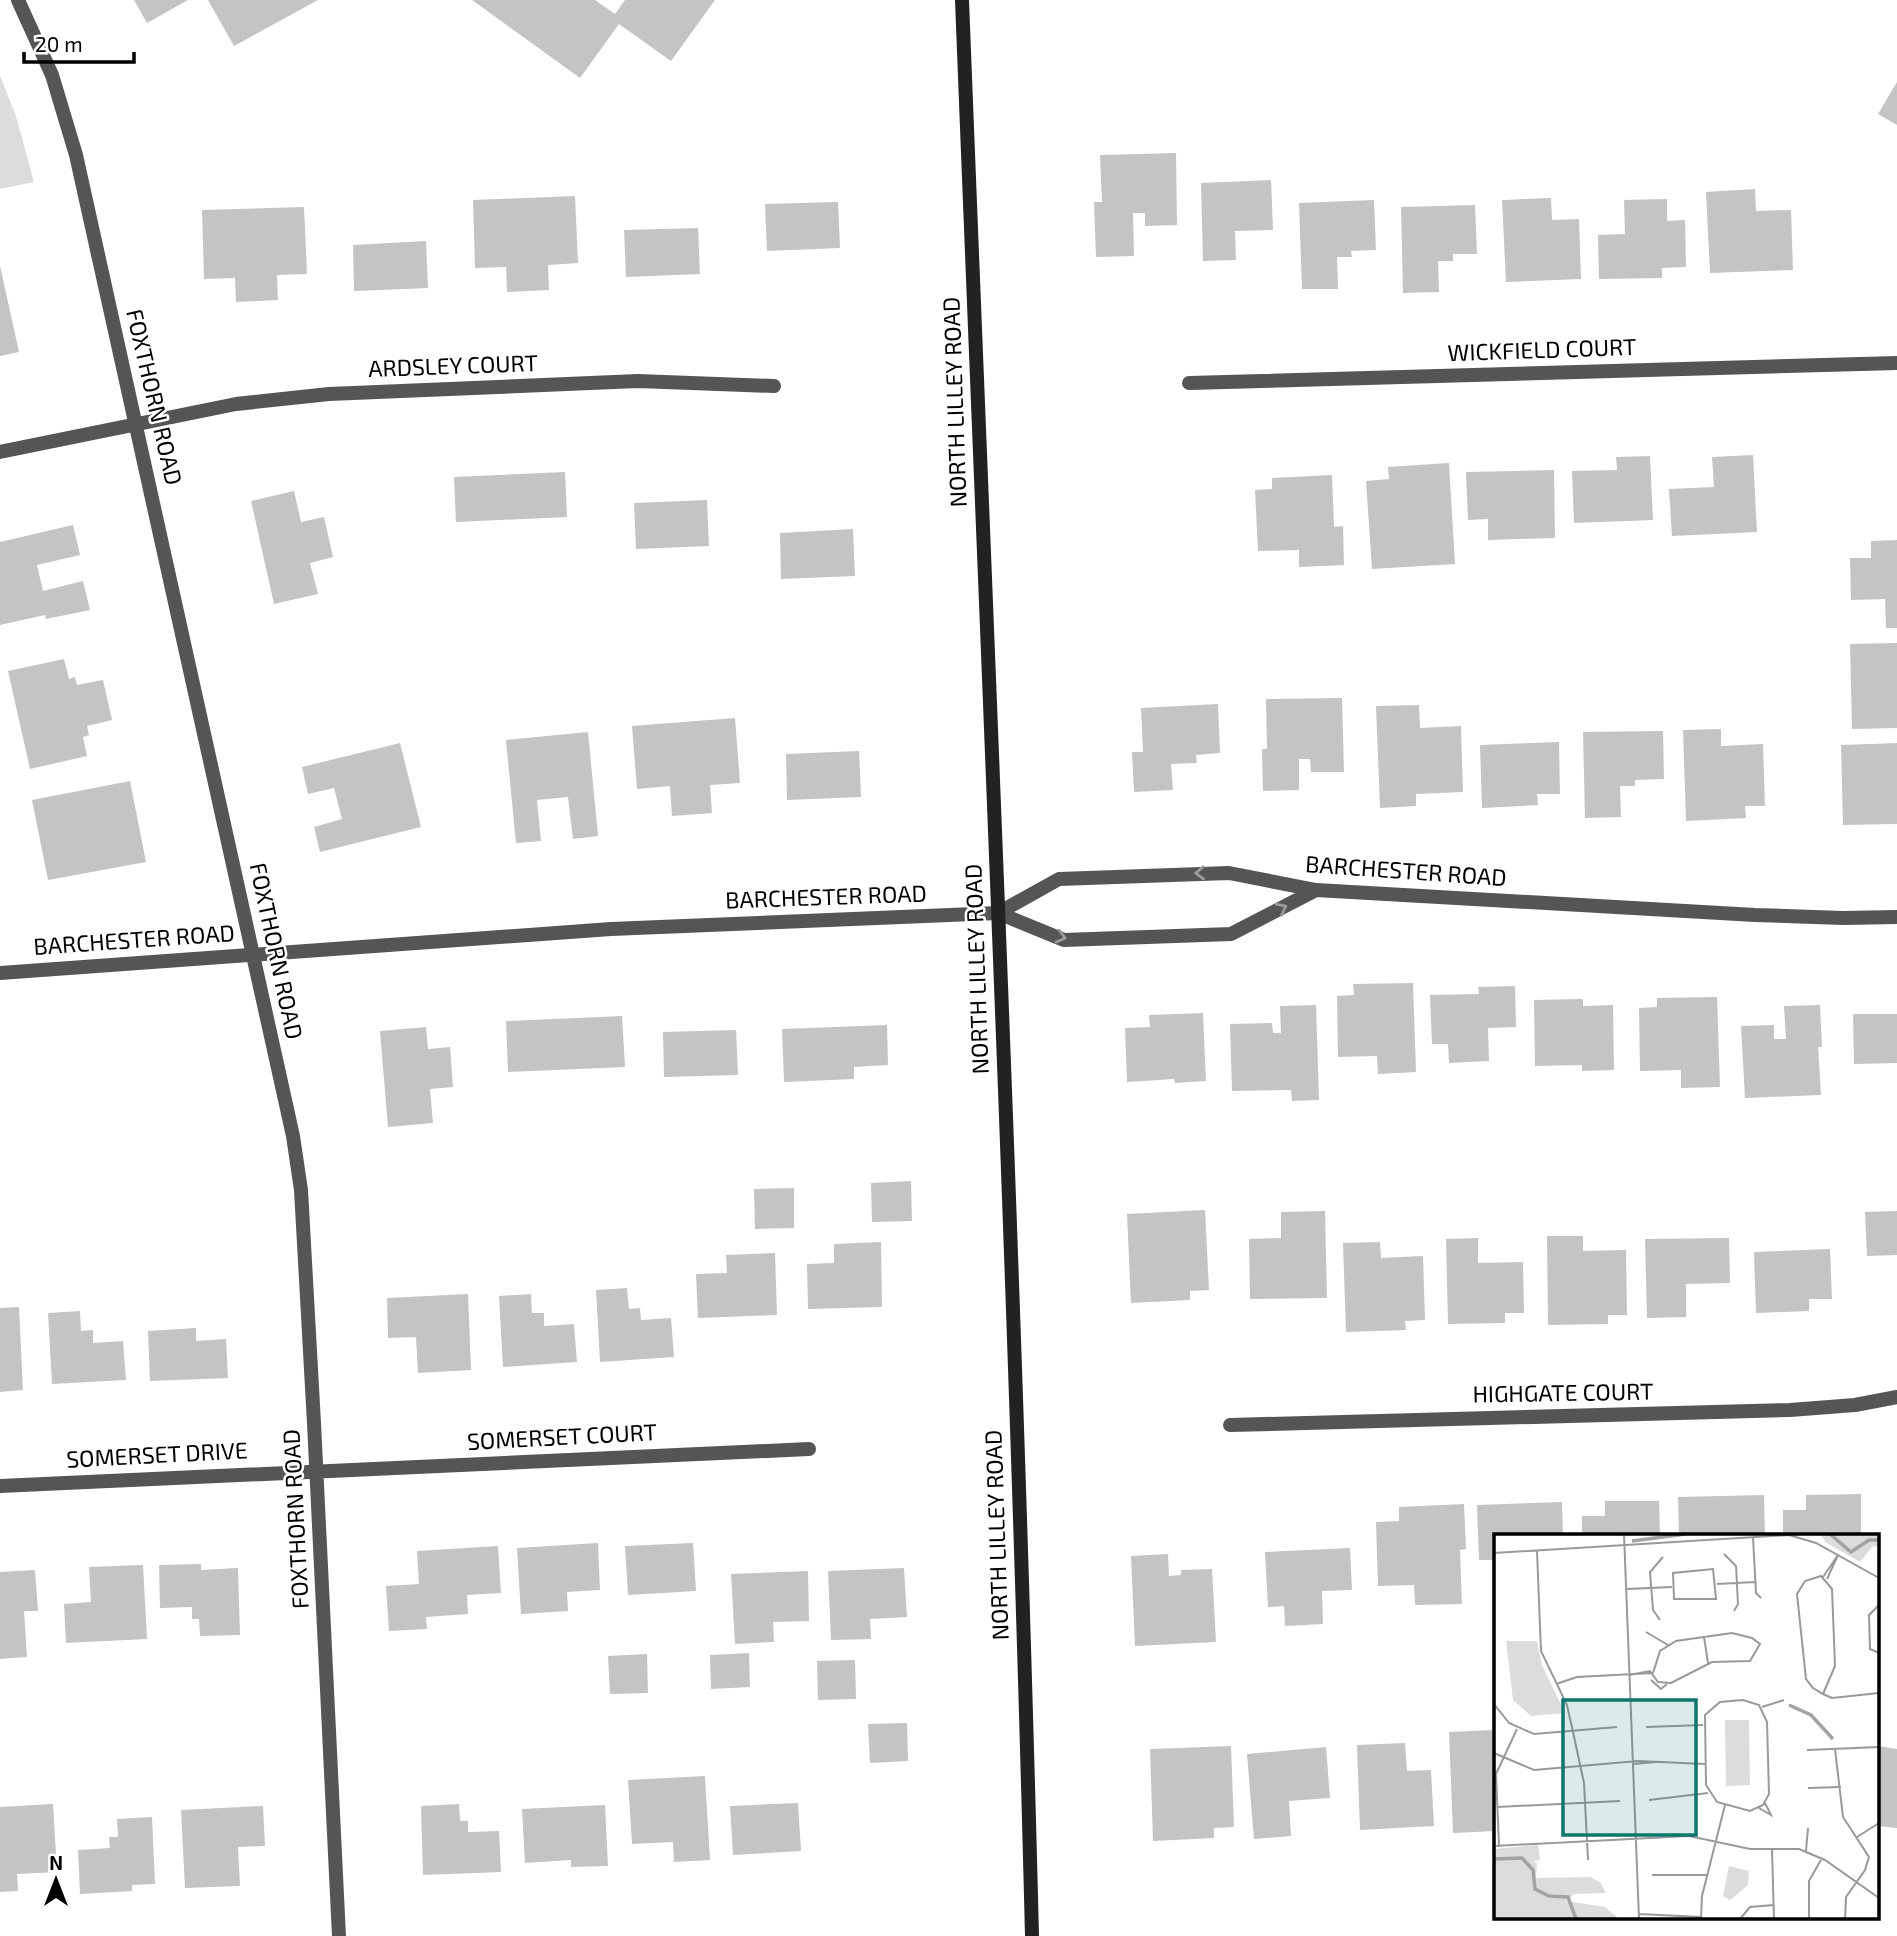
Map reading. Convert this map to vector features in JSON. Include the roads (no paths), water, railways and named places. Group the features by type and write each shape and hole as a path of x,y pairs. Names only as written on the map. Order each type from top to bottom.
{"street":[{"name":"FOXTHORN ROAD","path":"18,0 52,75 76,155 293,1136 301,1190 339,1936"},
{"name":"NORTH LILLEY ROAD","path":"962,0 1024,1641 1031,1936"},
{"name":"WICKFIELD COURT","path":"1189,383 1897,363"},
{"name":"ARDSLEY COURT","path":"0,452 236,404 329,394 638,382 775,386"},
{"name":"BARCHESTER ROAD","path":"0,973 611,929 998,913 1059,879 1074,877 1229,873 1316,890 1755,915 1897,917"},
{"path":"998,913 1064,940 1231,934 1316,890"},
{"name":"HIGHGATE COURT","path":"1230,1425 1790,1410 1855,1405 1897,1397"},
{"name":"SOMERSET COURT","path":"317,1471 808,1449"},
{"name":"SOMERSET DRIVE","path":"0,1486 317,1471"}]}
